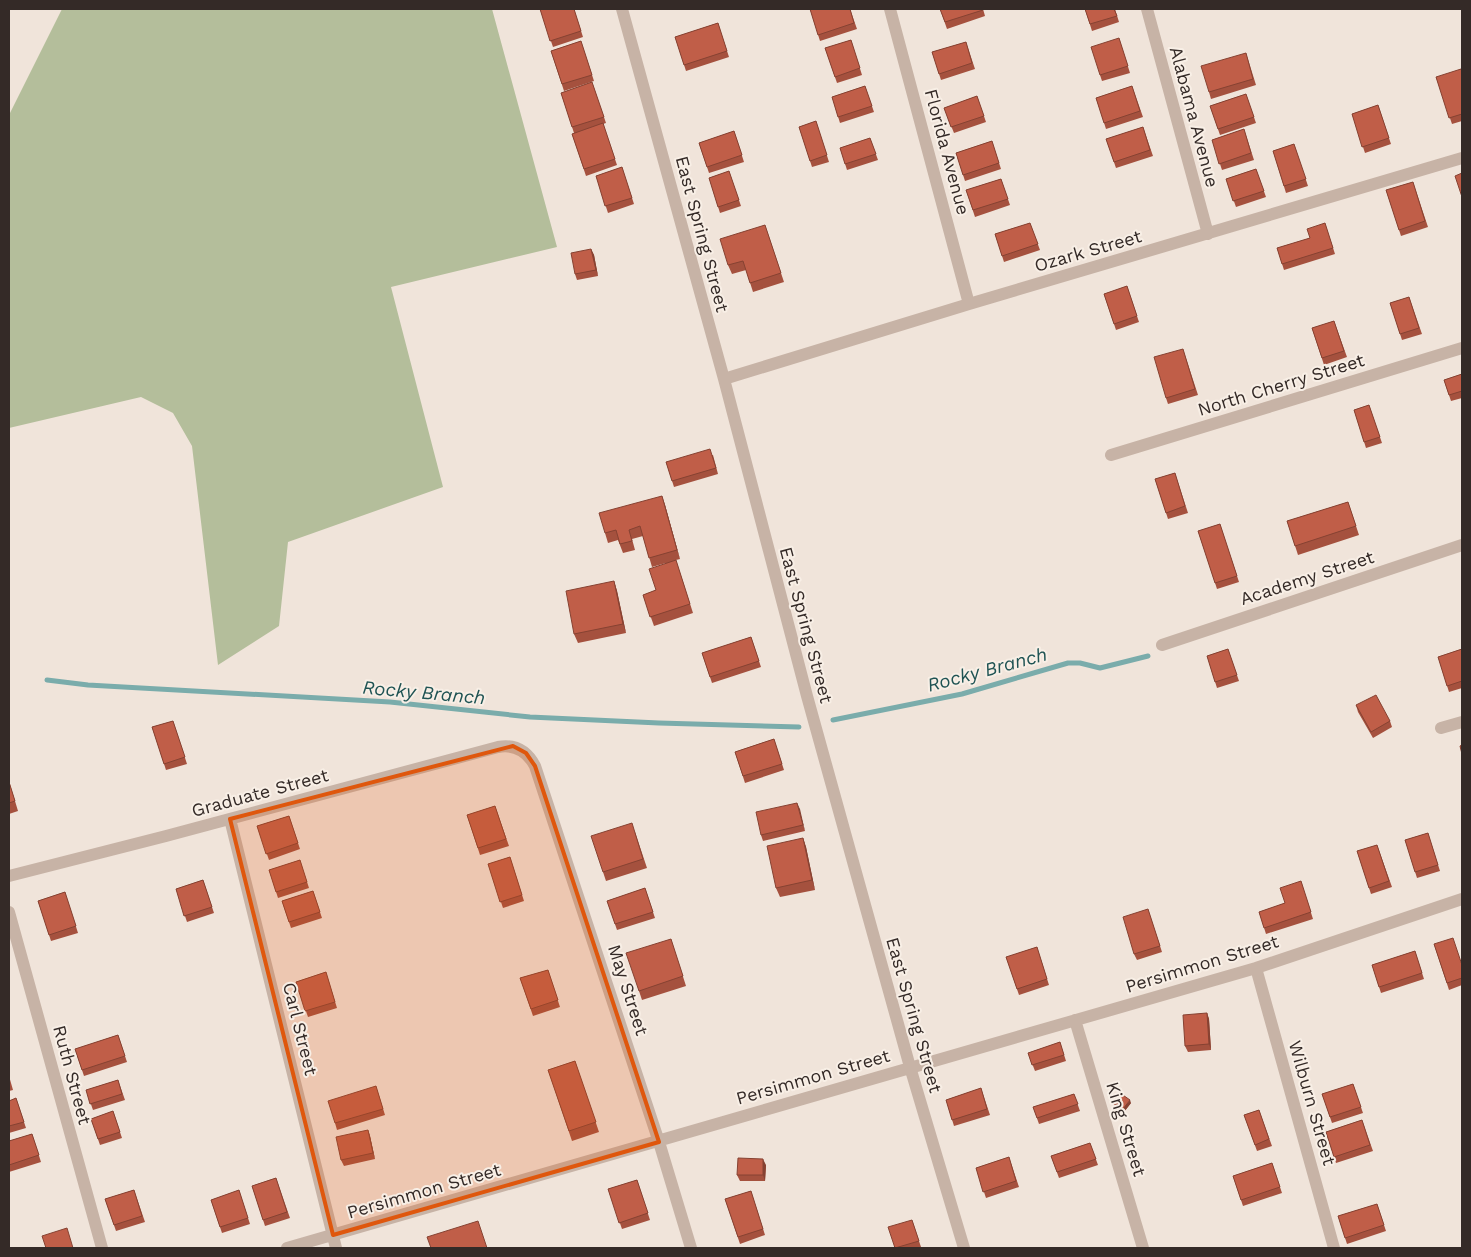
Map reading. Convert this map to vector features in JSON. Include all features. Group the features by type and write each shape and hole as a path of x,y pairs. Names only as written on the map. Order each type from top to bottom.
{"street":[{"name":"East Spring Street","path":"622,9 724,379 804,686 910,1067 964,1248"},
{"name":"Florida Avenue","path":"890,9 969,304"},
{"name":"Alabama Avenue","path":"1147,9 1208,234"},
{"name":"Ozark Street","path":"724,379 969,304 1462,158"},
{"name":"North Cherry Street","path":"1111,455 1462,348"},
{"name":"Academy Street","path":"1162,645 1462,544"},
{"path":"1441,728 1462,722"},
{"name":"Graduate Street","path":"9,876 498,747 505,746 519,749"},
{"name":"May Street","path":"519,749 526,753 535,766 660,1142 691,1248"},
{"name":"Carl Street","path":"230,819 336,1248"},
{"name":"Persimmon Street","path":"286,1248 660,1142 910,1067 1256,968 1462,899"},
{"name":"Ruth Street","path":"9,912 102,1248"},
{"name":"Wilburn Street","path":"1256,968 1334,1248"},
{"name":"King Street","path":"1075,1020 1143,1248"}],"highlighted area":[{"path":"513,746 526,753 535,766 659,1142 333,1235 230,819"}],"green space":[{"path":"62,9 492,9 557,247 391,287 443,487 288,542 279,626 218,665 192,446 173,413 141,397 9,428 9,115"}],"building":[{"path":"540,9 574,9 581,31 550,41"},
{"path":"810,9 850,9 854,23 818,35"},
{"path":"940,9 982,9 983,10 945,22"},
{"path":"1085,9 1114,9 1117,16 1090,24"},
{"path":"718,23 727,51 684,65 675,37"},
{"path":"1119,38 1128,66 1100,75 1091,47"},
{"path":"851,40 860,68 835,77 825,48"},
{"path":"581,41 592,75 562,84 551,51"},
{"path":"966,42 972,63 939,74 932,52"},
{"path":"1246,53 1253,79 1209,92 1201,66"},
{"path":"1461,69 1462,114 1449,118 1436,77"},
{"path":"592,82 604,117 572,127 561,93"},
{"path":"865,86 872,106 838,117 832,97"},
{"path":"1132,86 1140,111 1104,123 1096,98"},
{"path":"1246,94 1254,117 1218,129 1210,106"},
{"path":"977,96 984,116 951,127 944,108"},
{"path":"1378,105 1389,138 1362,147 1352,114"},
{"path":"816,121 827,155 810,161 799,127"},
{"path":"603,123 615,159 584,169 572,134"},
{"path":"1143,127 1150,150 1114,162 1106,139"},
{"path":"1244,129 1251,153 1219,164 1212,140"},
{"path":"734,131 742,155 707,167 699,143"},
{"path":"870,138 876,154 845,164 840,148"},
{"path":"992,141 999,163 963,175 956,153"},
{"path":"1294,144 1306,179 1284,186 1273,151"},
{"path":"622,167 632,198 605,206 596,176"},
{"path":"1256,169 1264,191 1233,201 1226,179"},
{"path":"729,171 739,200 718,207 709,178"},
{"path":"1462,173 1462,197 1455,176"},
{"path":"1001,179 1008,199 973,210 966,190"},
{"path":"1413,182 1425,221 1399,230 1386,190"},
{"path":"1030,223 1038,244 1002,256 995,234"},
{"path":"1325,223 1333,248 1282,264 1277,248 1310,238 1307,229"},
{"path":"765,225 781,273 750,283 743,261 728,265 720,239"},
{"path":"591,249 596,270 575,274 571,253"},
{"path":"1127,286 1137,316 1114,324 1104,294"},
{"path":"1409,297 1419,328 1400,334 1390,303"},
{"path":"1334,321 1344,351 1322,358 1312,328"},
{"path":"1183,349 1195,389 1166,398 1154,357"},
{"path":"1462,374 1462,391 1449,395 1444,380"},
{"path":"1369,405 1380,437 1364,442 1354,410"},
{"path":"710,449 716,468 672,481 666,462"},
{"path":"1175,473 1185,506 1166,513 1155,479"},
{"path":"662,496 677,550 649,558 640,526 629,530 632,541 620,544 616,530 605,533 599,513"},
{"path":"1348,502 1356,526 1295,546 1287,521"},
{"path":"1220,524 1237,576 1215,583 1198,531"},
{"path":"676,560 690,604 650,617 643,595 656,590 649,569"},
{"path":"614,581 623,624 574,634 566,591"},
{"path":"751,637 759,661 710,677 702,653"},
{"path":"1228,649 1237,675 1215,682 1207,656"},
{"path":"1462,649 1462,681 1447,686 1438,657"},
{"path":"1376,695 1390,721 1371,732 1356,705"},
{"path":"173,721 185,757 164,764 152,727"},
{"path":"774,739 782,764 743,776 735,752"},
{"path":"9,782 15,801 9,803"},
{"path":"797,803 803,825 761,835 756,812"},
{"path":"495,806 506,839 478,848 467,815"},
{"path":"289,816 298,843 266,854 257,826"},
{"path":"632,823 643,859 603,872 591,836"},
{"path":"1428,833 1438,865 1415,872 1405,840"},
{"path":"803,838 812,880 776,888 767,846"},
{"path":"1377,845 1389,881 1369,888 1357,851"},
{"path":"510,857 522,895 500,902 488,864"},
{"path":"300,860 307,882 276,892 269,870"},
{"path":"203,880 212,907 184,916 176,889"},
{"path":"1301,881 1311,912 1264,928 1259,912 1285,903 1280,888"},
{"path":"645,888 653,912 615,924 607,901"},
{"path":"313,891 320,912 289,922 282,901"},
{"path":"65,892 76,926 49,935 38,901"},
{"path":"1148,909 1160,946 1134,954 1123,917"},
{"path":"1453,938 1462,965 1462,978 1447,983 1434,944"},
{"path":"671,939 683,976 639,991 626,953"},
{"path":"1037,947 1047,979 1017,989 1006,957"},
{"path":"1415,951 1422,973 1379,987 1372,965"},
{"path":"548,970 558,1000 531,1009 520,978"},
{"path":"326,972 335,1002 305,1011 296,982"},
{"path":"1207,1013 1209,1044 1185,1046 1183,1015"},
{"path":"118,1035 125,1056 82,1070 75,1049"},
{"path":"1060,1042 1064,1055 1032,1065 1028,1053"},
{"path":"575,1061 596,1122 569,1131 548,1070"},
{"path":"118,1080 122,1094 90,1104 86,1090"},
{"path":"1353,1084 1361,1107 1330,1117 1322,1094"},
{"path":"376,1086 383,1109 335,1123 328,1101"},
{"path":"981,1088 987,1109 952,1120 946,1100"},
{"path":"1120,1093 1130,1100 1123,1109 1113,1102"},
{"path":"1074,1094 1078,1104 1037,1118 1033,1107"},
{"path":"16,1098 24,1122 9,1126 9,1101"},
{"path":"1259,1110 1269,1139 1255,1145 1244,1115"},
{"path":"113,1111 120,1132 98,1139 91,1119"},
{"path":"1362,1120 1370,1145 1334,1157 1326,1132"},
{"path":"368,1130 373,1153 341,1160 336,1137"},
{"path":"32,1134 39,1155 9,1165 9,1141"},
{"path":"1090,1143 1096,1159 1057,1172 1051,1156"},
{"path":"1009,1157 1016,1181 983,1192 976,1168"},
{"path":"738,1158 763,1159 763,1175 737,1175"},
{"path":"1272,1163 1280,1187 1241,1200 1233,1176"},
{"path":"276,1178 287,1212 263,1220 252,1186"},
{"path":"637,1180 648,1213 619,1223 608,1189"},
{"path":"134,1190 142,1216 114,1225 105,1199"},
{"path":"239,1190 248,1218 220,1227 211,1200"},
{"path":"751,1191 763,1229 738,1237 725,1199"},
{"path":"1377,1204 1384,1225 1345,1238 1338,1216"},
{"path":"912,1220 919,1241 895,1248 888,1227"},
{"path":"478,1221 487,1248 431,1248 427,1237"},
{"path":"67,1228 73,1248 46,1248 42,1236"}],"waterway":[{"name":"Rocky Branch","path":"833,720 962,694 1068,663 1080,663 1100,668 1148,656"},
{"name":"Rocky Branch","path":"47,680 88,685 390,702 530,717 799,727"}]}
